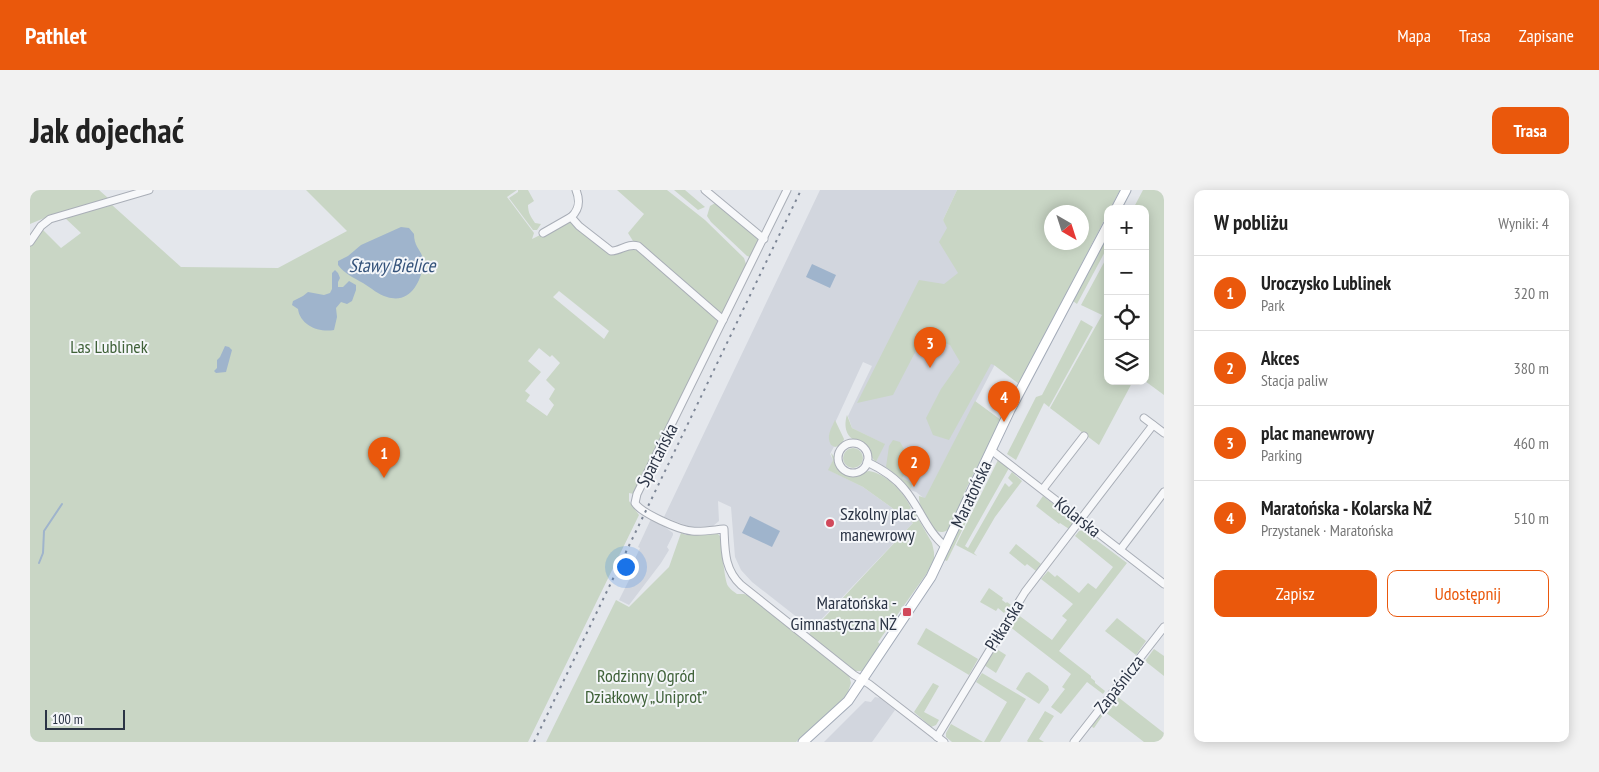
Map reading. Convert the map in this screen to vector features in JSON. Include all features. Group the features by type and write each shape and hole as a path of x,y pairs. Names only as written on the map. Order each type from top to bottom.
{"main road":[{"path":"1118,205 1126,190"},
{"name":"Maratońska","path":"803,742 845,704 858,677 923,590 946,547 1016,398 1104,233"}],"street":[{"path":"30,242 41,226 50,219 148,190"},
{"path":"543,233 571,217 576,211 579,204 576,190"},
{"path":"705,190 764,239"},
{"name":"Spartańska","path":"787,190 637,494 635,504 648,513 687,530 724,529 727,565 736,580 858,677"},
{"path":"571,217 579,226 611,251 616,251 630,245 638,246 723,320"},
{"path":"1144,418 1164,433"},
{"name":"Piłkarska","path":"937,736 1025,592 1153,425"},
{"path":"1043,489 1084,436"},
{"path":"856,444 865,449 867,462 861,470 852,473 848,472 839,462 840,453 846,445 856,444"},
{"name":"Kolarska","path":"991,450 1164,584"},
{"path":"867,462 890,475 903,487 933,534 946,547"},
{"path":"1120,550 1164,492"},
{"name":"Zapaśnicza","path":"1074,742 1164,626"},
{"path":"858,677 944,742"}],"shaded area":[{"path":"820,190 957,190 943,220 1018,320 925,499 910,490 894,473 876,462 884,444 852,428 848,416 872,366 863,362 829,436 837,441 830,454 833,460 829,470 863,487 913,523 812,629 752,582 741,570 735,557 731,507 718,501 719,521 713,526 690,527 664,517"},
{"path":"651,519 673,533 673,535 667,547 669,550 661,563 629,605 619,600 631,576 628,574"},
{"path":"875,697 880,698 895,710 872,742 824,742 865,701 871,702"}],"green space":[{"path":"30,190 99,190 108,198 30,224"},
{"name":"Las Lublinek","path":"306,190 517,190 507,197 534,233 532,239 557,226 573,222 611,253 616,254 622,250 639,245 633,241 628,233 644,214 617,190 667,190 705,220 744,258 746,264 722,316 715,316 719,322 634,494 629,493 629,501 639,515 528,742 30,742 30,238 37,239 41,228 61,248 81,233 64,217 112,205 181,267 278,268 347,231","holes":["559,291 609,331 604,339 553,297","539,348 550,357 552,355 560,363 546,380 555,389 549,399 554,405 547,416 526,401 530,395 525,391 541,372 528,361"]},
{"path":"518,190 528,190 534,201 528,205 528,208 535,223 541,224 537,230 533,230 509,198"},
{"path":"674,190 685,190 705,207 698,210"},
{"path":"957,190 1120,190 1112,205 1104,205 1104,221 1089,250 1089,205 1044,205 1044,250 1089,250 1019,384 991,364 949,440 933,435 926,418 941,389 960,362 950,345 923,337 893,395 857,403 919,280 944,284 958,273 939,242 947,228 943,220"},
{"path":"1143,190 1164,190 1164,395 1149,384 1149,205 1135,205"},
{"path":"717,202 761,240 750,257 711,222 707,216 710,206"},
{"path":"1104,241 1104,253 1077,304 1073,301"},
{"path":"1104,262 1104,385 1131,385 1099,445 1050,408 1102,315 1081,305"},
{"path":"1081,320 1093,327 1049,407 1044,403 1016,460 1007,454 1036,397 1042,395"},
{"path":"975,401 1001,420 967,487 964,495 966,496 948,530 938,532 930,525 924,515 919,496 925,498"},
{"path":"847,415 852,428 885,444 876,462 866,445 855,440 847,433"},
{"path":"835,420 844,439 842,445 835,447 831,445 829,439"},
{"path":"893,440 900,442 914,466 908,477 904,475 902,478 913,484 910,490 900,478 886,467 889,446"},
{"path":"849,448 857,448 863,454 863,462 857,468 849,468 843,462 843,454"},
{"path":"831,453 840,470 847,475 869,471 888,480 904,496 911,508 902,515 863,487 828,470 833,460"},
{"path":"998,460 1009,468 965,546 968,548 1005,483 1009,487 1013,483 1008,478 1012,472 1022,481 995,517 974,553 977,556 956,545"},
{"path":"985,473 989,475 947,561 944,560"},
{"path":"1043,496 1072,518 1073,523 1069,529 1059,524 1036,506"},
{"path":"915,513 932,543 934,559 927,573 878,642 881,645 865,668 862,671 855,671 808,635 913,523 907,518"},
{"path":"1083,530 1127,563 1059,651 1091,676 1095,683 1105,691 1103,694 1087,682 1061,714 1051,707 1065,689 1062,687 1071,674 1009,626 1017,614 1052,640 1067,620 1062,616 1073,604 1041,579 1048,571 1055,577 1057,575 1079,593 1088,583 1096,589 1113,567 1075,536 1079,531"},
{"name":"Rodzinny Ogród Działkowy „Uniprot”","path":"681,533 686,535 718,534 721,537 724,570 729,587 737,594 749,596 849,675 851,683 847,695 796,742 546,742 616,600 629,607 669,567"},
{"path":"1016,544 1041,564 1036,571 1027,564 1025,566 1009,553"},
{"path":"989,588 1003,598 1002,600 1011,605 1004,613 998,608 996,611 980,602"},
{"path":"1117,618 1146,641 1136,655 1105,631"},
{"path":"926,628 978,659 969,675 917,644"},
{"path":"995,648 1006,655 996,673 984,665"},
{"path":"1154,649 1164,656 1164,676 1145,661"},
{"path":"1029,672 1048,686 1049,690 1039,704 1016,689 1026,673"},
{"path":"982,673 1026,699 1000,742 984,742 1007,702 976,682"},
{"path":"1126,680 1131,681 1118,697 1164,733 1164,742 1144,742 1105,712 1094,728 1092,727 1093,722"},
{"path":"933,683 939,686 924,712 939,720 936,725 931,727 914,712"},
{"path":"1045,711 1054,716 1039,739 1044,742 1028,742 1027,741"},
{"path":"951,724 983,742 952,742 946,737"}],"water":[{"name":"Stawy Bielice","path":"401,227 409,228 414,234 414,239 423,261 416,286 407,295 401,298 384,296 350,276 338,265 338,261 348,256 361,245"},
{"path":"812,264 836,275 830,288 806,277"},
{"name":"Stawy Bielice","path":"335,270 340,278 338,287 343,287 349,281 356,285 352,301 347,304 341,302 336,308 337,317 334,330 328,331 311,327 302,319 298,309 292,305 293,301 308,292 324,295 330,293 332,289 332,273"},
{"path":"225,346 232,350 226,372 216,373 214,371 217,368 217,360"},
{"path":"750,516 780,531 772,547 742,533"}],"waterway":[{"path":"39,563 43,553 44,531 62,504"}],"railway":[{"path":"534,742 801,190"}],"place":[{"name":"plac manewrowy","path":"930,368"},
{"name":"Maratońska - Kolarska NŻ","path":"1004,422"},
{"name":"Uroczysko Lublinek","path":"384,478"},
{"name":"Akces","path":"914,487"},
{"name":"Szkolny plac manewrowy","path":"830,523"},
{"name":"Maratońska - Gimnastyczna NŻ","path":"907,612"}]}
